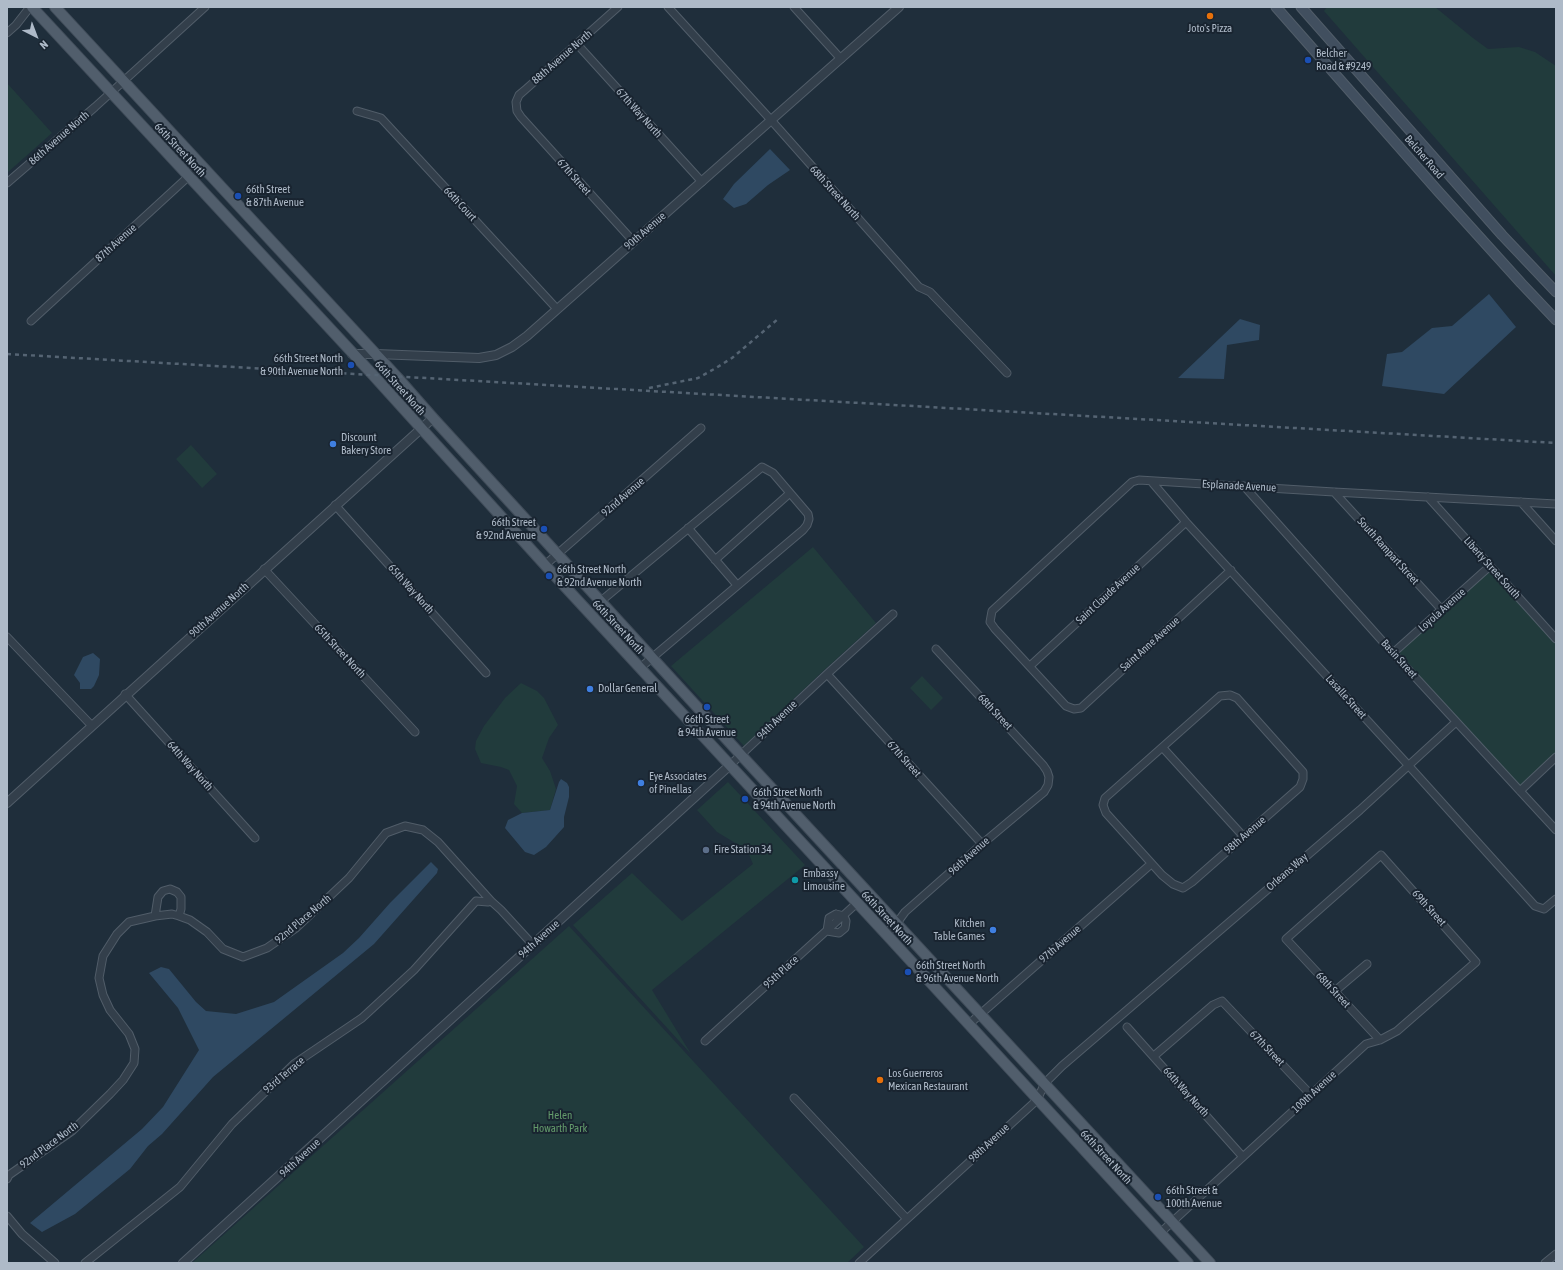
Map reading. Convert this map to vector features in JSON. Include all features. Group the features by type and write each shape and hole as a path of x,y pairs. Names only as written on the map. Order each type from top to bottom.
{"main road":[{"name":"66th Street North","path":"31,7 373,375 420,429 729,766 858,903 968,1025 1188,1263"},
{"name":"66th Street North","path":"55,7 376,354 741,755 1210,1263"},
{"name":"Belcher Road","path":"1276,7 1521,284 1556,320"},
{"name":"Belcher Road","path":"1301,7 1502,235 1556,292"},
{"path":"264,259 277,248"}],"street":[{"path":"7,33 31,7"},
{"name":"86th Avenue North","path":"7,183 111,93 205,7"},
{"name":"88th Avenue North","path":"517,111 516,102 519,95 618,7"},
{"name":"68th Street North","path":"668,7 771,120 919,287 930,292 1007,373"},
{"path":"794,7 841,59"},
{"name":"90th Avenue","path":"352,354 478,358 496,355 527,336 899,7"},
{"name":"67th Way North","path":"577,44 702,182"},
{"name":"66th Court","path":"357,111 382,118 557,309"},
{"name":"67th Street","path":"517,111 633,242"},
{"name":"87th Avenue","path":"31,321 201,165"},
{"name":"90th Avenue North","path":"7,802 433,418"},
{"name":"92nd Avenue","path":"545,565 701,428"},
{"path":"601,601 762,467 773,473 808,514 809,519 807,525 640,668"},
{"name":"Esplanade Avenue","path":"1030,666 990,622 992,611 1132,482 1139,480 1556,504"},
{"name":"Lasalle Street","path":"1151,481 1186,522 1535,906 1544,909 1556,899"},
{"name":"Basin Street","path":"1244,486 1393,653 1556,830"},
{"name":"South Rampart Street","path":"1334,492 1442,610"},
{"path":"715,560 790,493"},
{"name":"Liberty Street South","path":"1428,497 1556,639"},
{"path":"1521,502 1556,542"},
{"name":"65th Way North","path":"335,505 486,673"},
{"name":"Saint Claude Avenue","path":"1030,666 1186,522"},
{"path":"688,528 737,585"},
{"name":"Loyola Avenue","path":"1393,653 1490,566"},
{"name":"65th Street North","path":"264,569 415,732"},
{"name":"Saint Anne Avenue","path":"1030,666 1066,706 1074,709 1081,708 1231,570"},
{"name":"94th Avenue","path":"183,1263 729,766 892,614"},
{"path":"7,637 92,726"},
{"name":"68th Street","path":"936,649 1043,765 1049,778"},
{"name":"67th Street","path":"827,674 982,844"},
{"name":"64th Way North","path":"126,694 256,838"},
{"name":"98th Avenue","path":"1151,864 1173,884 1183,888 1192,882 1300,787 1303,779 1303,772 1237,698 1230,695 1220,696 1162,748"},
{"name":"Orleans Way","path":"1115,1020 1409,766 1456,722"},
{"path":"1151,864 1106,812 1103,805 1105,798 1162,748 1243,836"},
{"path":"1520,791 1556,758"},
{"name":"96th Avenue","path":"886,934 905,912 1044,792 1048,785 1049,778"},
{"name":"92nd Place North","path":"7,1179 9,1175 72,1130 123,1080 134,1063 135,1049 129,1034 110,1010 103,995 99,978 103,956 117,934 129,922 155,916 172,914 179,916 190,920 207,932 223,949 243,958 267,948 296,928 349,878 386,833 405,826 423,830 438,842 491,901 533,944"},
{"name":"68th Street","path":"1380,1040 1286,939 1381,855"},
{"name":"69th Street","path":"1381,855 1476,962"},
{"name":"97th Avenue","path":"968,1025 1151,864"},
{"path":"155,916 158,897 163,891 170,889 181,897 182,903 179,916"},
{"name":"93rd Terrace","path":"85,1263 180,1187 232,1124 294,1064 362,1018 414,970 476,901 491,901"},
{"name":"95th Place","path":"705,1041 858,903"},
{"name":"100th Avenue","path":"1160,1233 1366,1044 1380,1040 1397,1031 1476,962"},
{"path":"1335,991 1368,964"},
{"name":"67th Street","path":"1154,1056 1213,1005 1222,1001 1311,1095"},
{"name":"98th Avenue","path":"859,1263 1037,1100 1045,1084 1062,1066 1115,1020"},
{"name":"66th Way North","path":"1127,1027 1243,1157"},
{"path":"794,1098 907,1219"},
{"path":"7,1216 22,1234 55,1263"},
{"path":"1546,1263 1556,1254"}],"green space":[{"path":"1327,7 1435,7 1488,49 1519,47 1535,52 1556,66 1556,276 1324,11"},
{"path":"7,83 52,133 7,173"},
{"path":"191,445 217,474 202,488 176,459"},
{"path":"813,547 876,623 744,746 671,666"},
{"path":"1486,566 1556,635 1556,761 1520,793 1390,652"},
{"path":"922,676 943,698 931,710 910,688"},
{"path":"521,683 537,691 544,698 558,725 549,738 542,758 550,771 556,789 550,810 522,813 514,804 517,786 509,770 481,763 475,749 476,741 484,726 505,698"},
{"path":"728,782 805,865 652,990 691,1054 573,925 632,873 682,921 753,864 747,850 717,832 697,810"},
{"name":"Helen Howarth Park","path":"569,926 864,1247 847,1263 192,1263"}],"water":[{"path":"770,149 790,170 768,185 746,204 734,208 723,199 734,184"},
{"path":"1489,294 1516,327 1444,394 1382,386 1387,354 1402,352 1432,328 1452,326"},
{"path":"1240,319 1260,325 1259,340 1227,345 1224,379 1178,378"},
{"path":"93,653 100,659 99,675 91,689 80,689 80,683 74,675 83,657"},
{"path":"561,779 567,783 569,787 569,797 564,817 564,827 546,847 534,855 525,852 505,828 508,820 522,813 550,810"},
{"path":"431,862 438,869 437,873 374,944 213,1077 162,1134 148,1146 130,1169 75,1214 42,1232 30,1223 142,1129 163,1107 199,1050 178,1008 149,973 161,967 169,969 196,1002 206,1011 236,1014 274,1002 343,953"}],"railway":[{"path":"649,388 698,378 732,358 778,319"},
{"path":"7,354 1556,443"}],"place":[{"name":"Joto's Pizza","path":"1210,16"},
{"name":"Belcher Road & #9249","path":"1308,60"},
{"name":"66th Street & 87th Avenue","path":"238,196"},
{"name":"66th Street North & 90th Avenue North","path":"351,365"},
{"name":"Discount Bakery Store","path":"333,444"},
{"name":"66th Street & 92nd Avenue","path":"544,529"},
{"name":"66th Street North & 92nd Avenue North","path":"549,576"},
{"name":"Dollar General","path":"590,689"},
{"name":"66th Street & 94th Avenue","path":"707,707"},
{"name":"Eye Associates of Pinellas","path":"641,783"},
{"name":"66th Street North & 94th Avenue North","path":"745,799"},
{"name":"Fire Station 34","path":"706,850"},
{"name":"Embassy Limousine","path":"795,880"},
{"name":"Kitchen Table Games","path":"993,930"},
{"name":"66th Street North & 96th Avenue North","path":"908,972"},
{"name":"Los Guerreros Mexican Restaurant","path":"880,1080"},
{"name":"66th Street & 100th Avenue","path":"1158,1197"}]}
